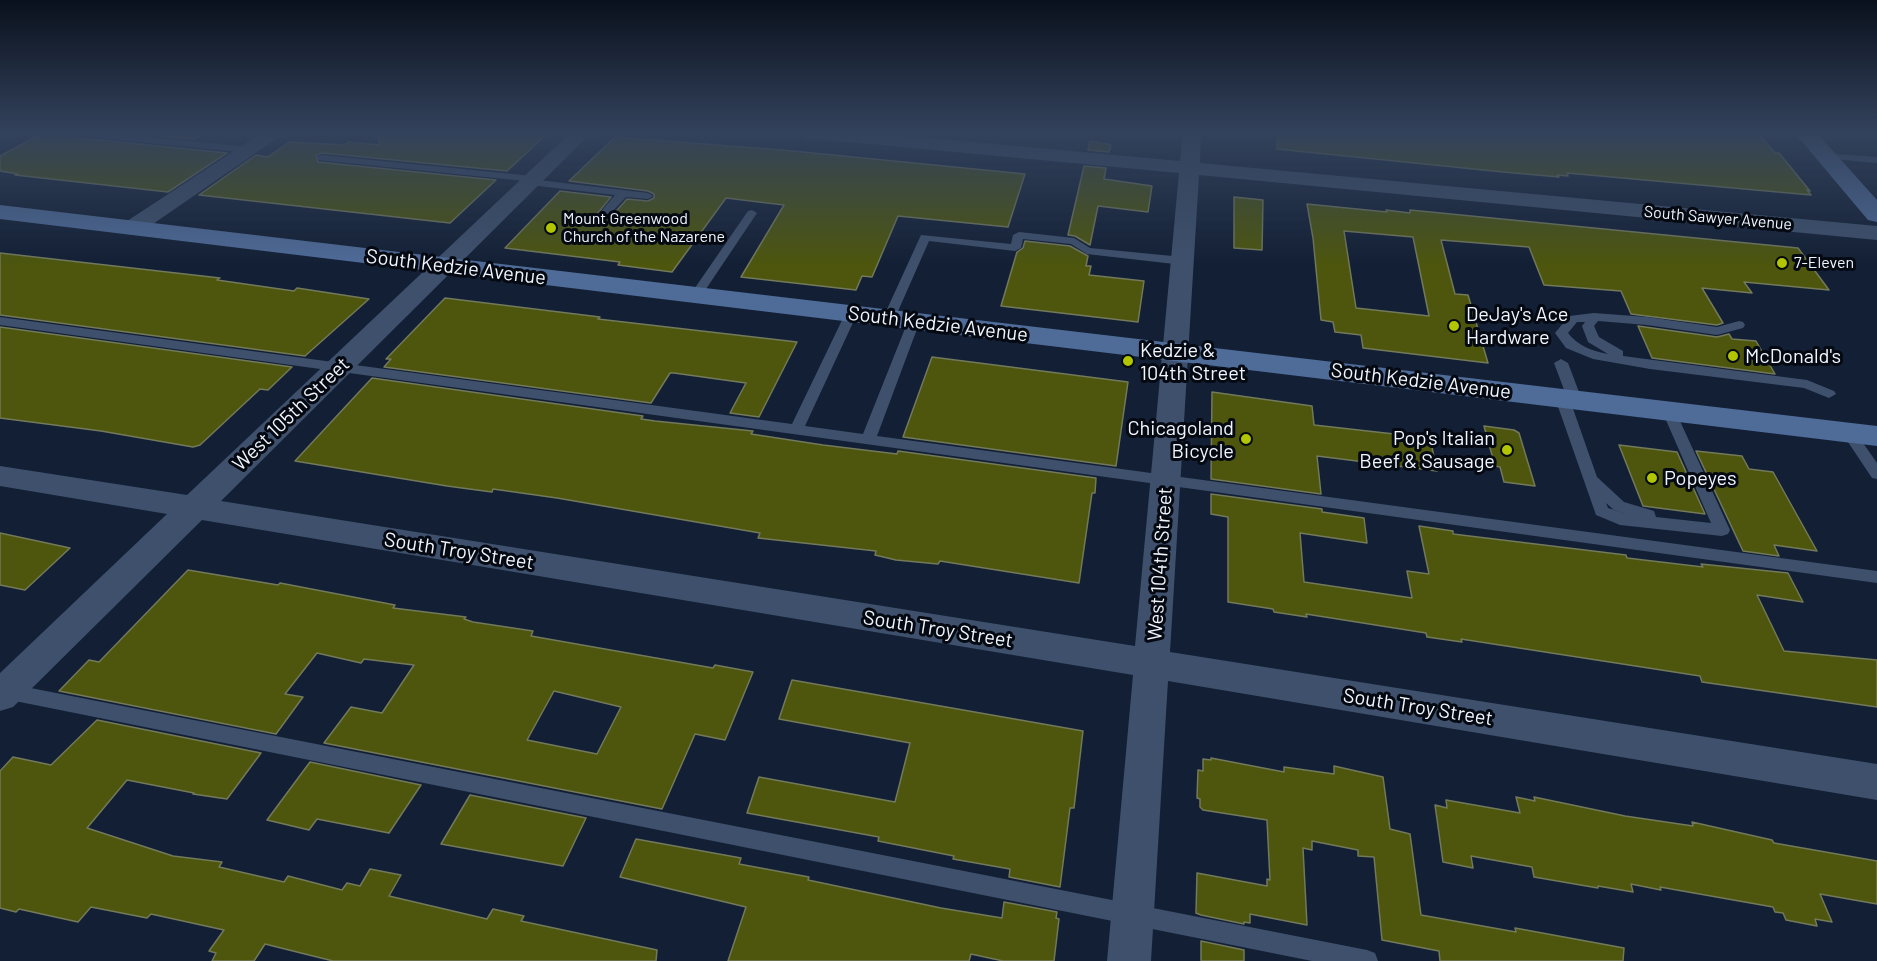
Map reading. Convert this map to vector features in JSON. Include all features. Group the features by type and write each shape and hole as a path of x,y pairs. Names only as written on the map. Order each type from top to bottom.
{"main road":[{"path":"1844,177 1877,215"},
{"name":"South Kedzie Avenue","path":"0,212 1877,436"}],"street":[{"path":"132,228 209,177"},
{"name":"West 105th Street","path":"2,693 536,177"},
{"name":"West 104th Street","path":"1129,961 1189,177"},
{"name":"South Sawyer Avenue","path":"1284,177 1877,233"},
{"name":"South Troy Street","path":"0,476 1877,782"}],"lane":[{"path":"494,177 648,196"},
{"path":"604,214 622,193"},
{"path":"696,295 752,213"},
{"path":"868,440 925,237 1015,248 1019,235 1074,241 1086,251 1183,261"},
{"path":"796,430 851,314"},
{"path":"1739,325 1717,331 1594,317 1573,318 1561,333 1571,345 1593,355 1807,384 1829,394"},
{"path":"1594,317 1588,326 1593,339 1605,349 1634,362"},
{"path":"0,321 1877,577"},
{"path":"1561,363 1589,478 1619,506 1642,514 1678,520 1716,515 1669,411"},
{"path":"1849,433 1877,474"},
{"path":"2,693 1367,961"}],"building":[{"path":"32,177 191,177 168,192"},
{"path":"225,177 465,177 496,180 450,223 199,195"},
{"path":"573,177 1024,177 1008,227 898,216 872,277 862,276 856,290 741,277 784,205 726,198 672,272 618,265 620,262 505,248 560,191 611,197 597,214 605,219 610,218 627,199 648,201 654,198 654,194 648,191 569,181"},
{"path":"1081,177 1104,177 1104,179 1152,186 1148,212 1098,206 1090,245 1075,236 1068,235"},
{"path":"1610,177 1798,177 1811,195"},
{"path":"1234,197 1263,200 1262,250 1234,248"},
{"path":"1307,204 1387,212 1386,210 1410,213 1410,210 1798,248 1829,290 1744,282 1752,293 1702,288 1723,323 1717,325 1631,314 1621,291 1544,285 1529,247 1441,240 1455,294 1468,295 1488,363 1363,348 1361,335 1335,332 1333,322 1321,320 1313,238","holes":["1344,231 1413,237 1429,316 1356,308"]},
{"path":"1025,241 1070,246 1088,256 1086,266 1091,266 1089,275 1144,281 1138,322 1001,306 1017,252 1023,248"},
{"path":"0,253 220,278 217,280 294,291 297,288 369,299 305,356 0,315"},
{"path":"445,298 600,317 598,319 797,342 759,417 730,413 746,383 674,373 670,373 651,403 384,367 391,359 386,359"},
{"name":"McDonald's","path":"1638,326 1717,337 1729,334 1732,339 1756,341 1775,374 1652,358"},
{"path":"0,327 292,367 268,390 260,389 200,445 193,447 101,431 0,418"},
{"path":"932,357 1128,382 1116,466 903,437"},
{"path":"372,378 643,416 641,419 655,421 753,431 751,434 823,445 897,454 898,451 1096,478 1079,583 940,561 938,564 896,560 875,555 876,551 758,538 760,533 557,498 493,489 492,492 447,486 295,461"},
{"path":"1212,392 1312,406 1314,425 1430,438 1437,471 1317,456 1321,494 1211,479"},
{"name":"Pop's Italian Beef & Sausage","path":"1484,426 1514,430 1519,433 1535,486 1504,482 1500,467 1495,466"},
{"name":"Popeyes","path":"1619,445 1677,452 1705,514 1643,506"},
{"path":"1696,451 1742,456 1749,469 1773,472 1817,551 1774,545 1779,556 1743,551"},
{"path":"1211,494 1322,509 1322,512 1364,518 1367,543 1300,533 1304,582 1412,598 1407,571 1429,574 1419,526 1453,531 1453,534 1626,555 1627,558 1703,567 1701,564 1788,573 1803,602 1757,595 1784,651 1877,660 1877,707 1702,682 1700,676 1461,639 1462,642 1427,637 1426,633 1306,614 1307,617 1274,612 1273,609 1228,602 1228,517 1211,514"},
{"path":"0,533 70,548 25,590 0,585"},
{"path":"188,570 278,585 280,583 395,605 393,608 466,617 464,619 473,622 533,631 531,636 713,668 715,665 753,672 725,740 695,734 662,809 324,743 351,707 382,713 414,665 364,659 361,663 317,653 285,694 303,697 276,734 59,691 89,660 99,662","holes":["554,691 621,707 597,754 527,740"]},
{"path":"792,680 1083,731 1074,808 1070,808 1060,887 1009,877 1010,869 953,859 954,856 878,841 879,837 747,813 759,777 895,802 910,743 779,719"},
{"path":"97,720 261,753 227,799 127,780 87,828 173,856 222,862 219,867 284,882 288,876 342,890 347,883 360,886 370,869 401,875 389,896 487,919 493,909 524,916 521,921 657,950 656,961 333,961 265,944 254,961 212,961 216,953 209,951 224,930 151,914 147,918 91,907 78,922 19,909 16,912 0,908 0,771 13,757 51,765"},
{"path":"1211,758 1284,772 1284,767 1334,774 1334,766 1383,777 1390,829 1410,834 1421,915 1516,932 1515,928 1624,948 1623,961 1440,961 1439,951 1382,940 1374,857 1358,856 1358,850 1312,841 1312,850 1303,848 1307,925 1250,914 1250,923 1244,922 1244,924 1196,913 1197,873 1267,886 1267,879 1270,880 1267,820 1203,810 1200,807 1200,799 1197,798 1198,770 1203,771 1203,759 1211,760"},
{"path":"310,762 421,785 389,833 317,819 309,830 267,820"},
{"path":"470,795 586,818 563,866 441,844"},
{"path":"1516,797 1535,801 1534,797 1625,816 1693,826 1692,822 1772,840 1774,843 1877,861 1877,904 1820,894 1832,922 1815,919 1817,926 1786,920 1783,913 1775,912 1773,907 1660,887 1661,890 1631,884 1633,892 1598,886 1598,888 1534,877 1532,867 1471,856 1473,868 1443,862 1435,805 1447,808 1446,800 1520,813"},
{"path":"636,839 741,858 739,864 809,877 808,880 941,908 1002,918 1004,902 1057,912 1056,918 1059,919 1054,961 1003,961 971,954 969,961 728,961 746,907 620,877"},
{"path":"1201,941 1244,950 1244,961 1201,961"}],"place":[{"name":"Mount Greenwood Church of the Nazarene","path":"551,228"},
{"name":"7-Eleven","path":"1782,263"},
{"name":"DeJay's Ace Hardware","path":"1454,326"},
{"name":"McDonald's","path":"1733,356"},
{"name":"Kedzie & 104th Street","path":"1128,361"},
{"name":"Chicagoland Bicycle","path":"1246,439"},
{"name":"Pop's Italian Beef & Sausage","path":"1507,450"},
{"name":"Popeyes","path":"1652,478"}]}
